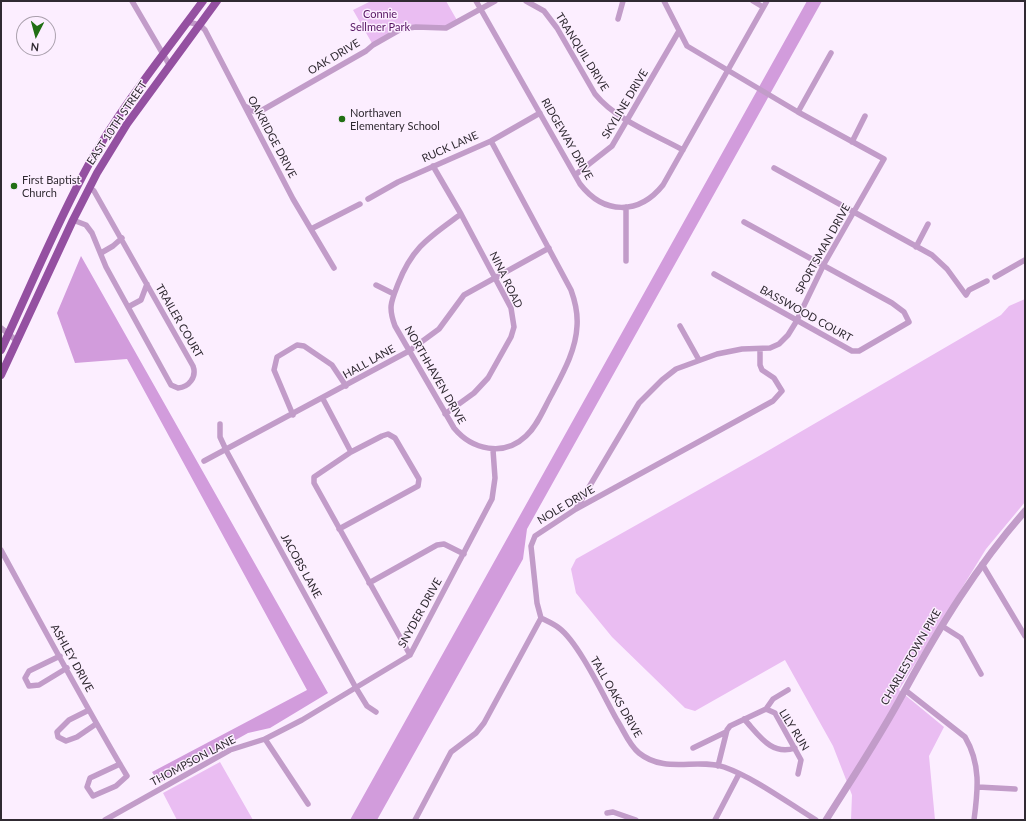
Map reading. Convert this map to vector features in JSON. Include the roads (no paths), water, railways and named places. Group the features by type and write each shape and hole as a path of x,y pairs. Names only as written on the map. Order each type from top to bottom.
{"main road":[{"name":"EAST 10TH STREET","path":"1,350 64,212 87,167 118,119 203,1"},
{"name":"EAST 10TH STREET","path":"1,375 96,173 127,124 217,1"}],"street":[{"path":"132,1 170,66"},
{"name":"RIDGEWAY DRIVE","path":"476,1 587,194 595,200 612,206 626,207 637,205 652,198 658,192 767,1"},
{"path":"481,9 495,1"},
{"name":"TRANQUIL DRIVE","path":"526,1 544,11 557,28 594,94 602,103 628,120 683,150"},
{"path":"618,19 623,1"},
{"name":"SPORTSMAN DRIVE","path":"576,509 639,403 662,380 676,369 699,360 742,349 760,350 779,344 796,322 824,264 855,213 884,159 798,112 687,46 664,1"},
{"path":"753,1 763,7"},
{"name":"OAK DRIVE","path":"245,106 253,111 259,112 366,52 372,45 401,29 416,27 438,29 446,28 481,9"},
{"path":"188,22 200,25"},
{"name":"OAKRIDGE DRIVE","path":"200,25 206,30 311,229 334,268"},
{"name":"SKYLINE DRIVE","path":"575,175 612,146 679,31"},
{"path":"798,112 831,53"},
{"name":"RUCK LANE","path":"368,199 398,182 491,140 540,113"},
{"path":"852,142 865,116"},
{"path":"491,140 562,270 574,298 577,326 575,340 565,370 530,431 519,442 493,450"},
{"name":"NINA ROAD","path":"433,166 461,214 512,312 513,333 483,384 474,393 445,414"},
{"path":"87,167 96,173"},
{"path":"774,168 916,247 940,262 966,295 969,290 987,281"},
{"name":"TRAILER COURT","path":"73,220 86,225 96,240 106,267 171,385 178,388 188,384 195,373 194,366 122,238 94,191 89,187"},
{"path":"311,229 360,204"},
{"path":"626,207 626,261"},
{"name":"NORTHHAVEN DRIVE","path":"461,214 425,242 412,256 406,265 391,299 391,313 395,326 454,428 466,441 493,450"},
{"path":"744,222 824,264"},
{"path":"916,247 928,224"},
{"path":"101,253 113,246 122,238"},
{"name":"HALL LANE","path":"204,461 323,399 409,351 439,329 460,298 549,248"},
{"path":"995,277 1025,260"},
{"name":"BASSWOOD COURT","path":"714,274 796,322 852,351 860,351 909,322 904,312 892,302 824,264"},
{"path":"128,307 141,300 147,284"},
{"path":"376,285 394,294"},
{"path":"680,326 699,360"},
{"path":"1,328 17,340"},
{"path":"293,415 274,370 277,357 296,345 304,346 332,365 346,386"},
{"name":"NOLE DRIVE","path":"541,618 537,603 531,546 533,539 541,531 576,509 773,401 782,391 774,378 762,370 760,365 760,350"},
{"path":"323,399 351,452"},
{"name":"JACOBS LANE","path":"220,424 220,436 226,449 356,688 367,706 376,712"},
{"path":"339,529 418,486 419,479 395,438 388,434 351,452 314,477 314,483 339,529 410,655"},
{"name":"SNYDER DRIVE","path":"265,739 356,688 410,655 492,499 494,478 493,450"},
{"name":"CHARLESTOWN PIKE","path":"826,820 961,594 1002,538 1025,512"},
{"path":"369,582 437,545 444,544 464,554"},
{"name":"ASHLEY DRIVE","path":"1,550 67,668 96,724 120,764 127,776 120,784 93,796 88,791 87,782 90,778 120,764"},
{"path":"982,564 1025,636"},
{"path":"415,820 451,752 476,733 484,723 541,618"},
{"name":"TALL OAKS DRIVE","path":"541,618 560,629 572,643 627,737 640,753 649,760 668,765 718,766 739,774 816,820"},
{"path":"942,626 961,638 981,674"},
{"path":"60,656 29,671 25,678 26,682 29,686 39,685 67,668"},
{"path":"766,709 773,700 788,690"},
{"path":"905,690 965,737 976,761 978,787 974,820"},
{"name":"LILY RUN","path":"692,748 726,732 730,726 766,709 775,713 801,760 798,774"},
{"path":"89,710 63,724 57,732 58,737 66,741 96,724"},
{"path":"744,719 771,747 777,750 788,751 795,748"},
{"path":"718,766 726,732"},
{"path":"265,739 308,804"},
{"name":"THOMPSON LANE","path":"105,820 230,750 265,739"},
{"path":"715,820 739,774"},
{"path":"978,787 1015,789"},
{"path":"607,813 613,812 636,820"}],"place":[{"name":"Northaven Elementary School","path":"342,119"},
{"name":"First Baptist Church","path":"14,186"}],"park label":[{"name":"Connie Sellmer Park","path":"380,20"}]}
